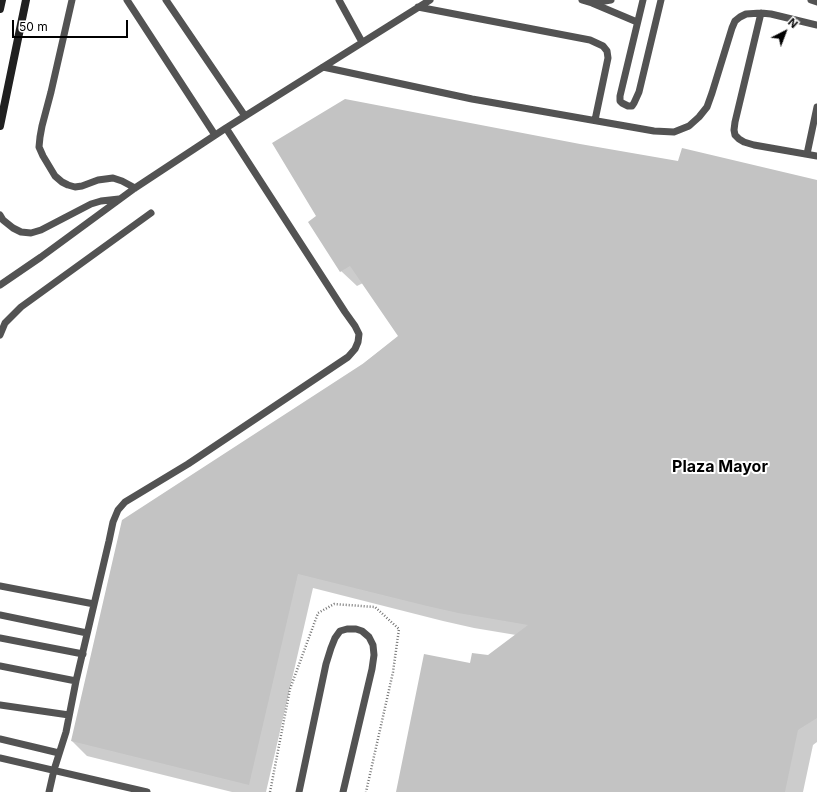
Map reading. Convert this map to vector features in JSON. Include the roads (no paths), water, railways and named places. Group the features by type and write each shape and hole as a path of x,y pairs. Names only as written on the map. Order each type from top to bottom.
{"main road":[{"path":"0,9 2,0"},
{"path":"0,126 26,0"}],"lane":[{"path":"72,0 42,126 40,148 55,176 68,185 75,187 82,186 98,180 113,178 134,188"},
{"path":"127,0 215,135"},
{"path":"166,0 245,116"},
{"path":"339,0 362,42"},
{"path":"0,285 41,257 134,188 226,128 430,0"},
{"path":"582,0 637,22"},
{"path":"592,3 611,0"},
{"path":"643,0 620,96 620,101 628,106 632,106 640,92 661,0"},
{"path":"811,0 817,2"},
{"path":"418,7 590,40 603,46 607,51 608,58 595,120"},
{"path":"761,13 735,122 735,135 738,139 754,145 817,156"},
{"path":"323,67 472,99 654,131 674,132 689,126 707,107 735,21 740,17 746,14 771,14 817,25"},
{"path":"807,154 817,107"},
{"path":"49,792 66,732 76,681 113,522 118,510 124,502 188,464 340,363 355,350 358,342 359,334 355,326 226,128"},
{"path":"0,215 3,220 13,228 21,232 31,233 41,230 101,200 119,199"},
{"path":"0,335 5,323 20,307 151,212"},
{"path":"0,586 94,604"},
{"path":"0,615 88,633"},
{"path":"299,792 321,687 331,648 334,638 340,631 347,628 356,629 369,637 373,645 374,656 343,792"},
{"path":"0,638 83,654"},
{"path":"0,666 76,681"},
{"path":"0,705 69,715"},
{"path":"0,739 59,753"},
{"path":"0,758 147,792"}],"district":[{"name":"Plaza Mayor","path":"720,467"}]}
